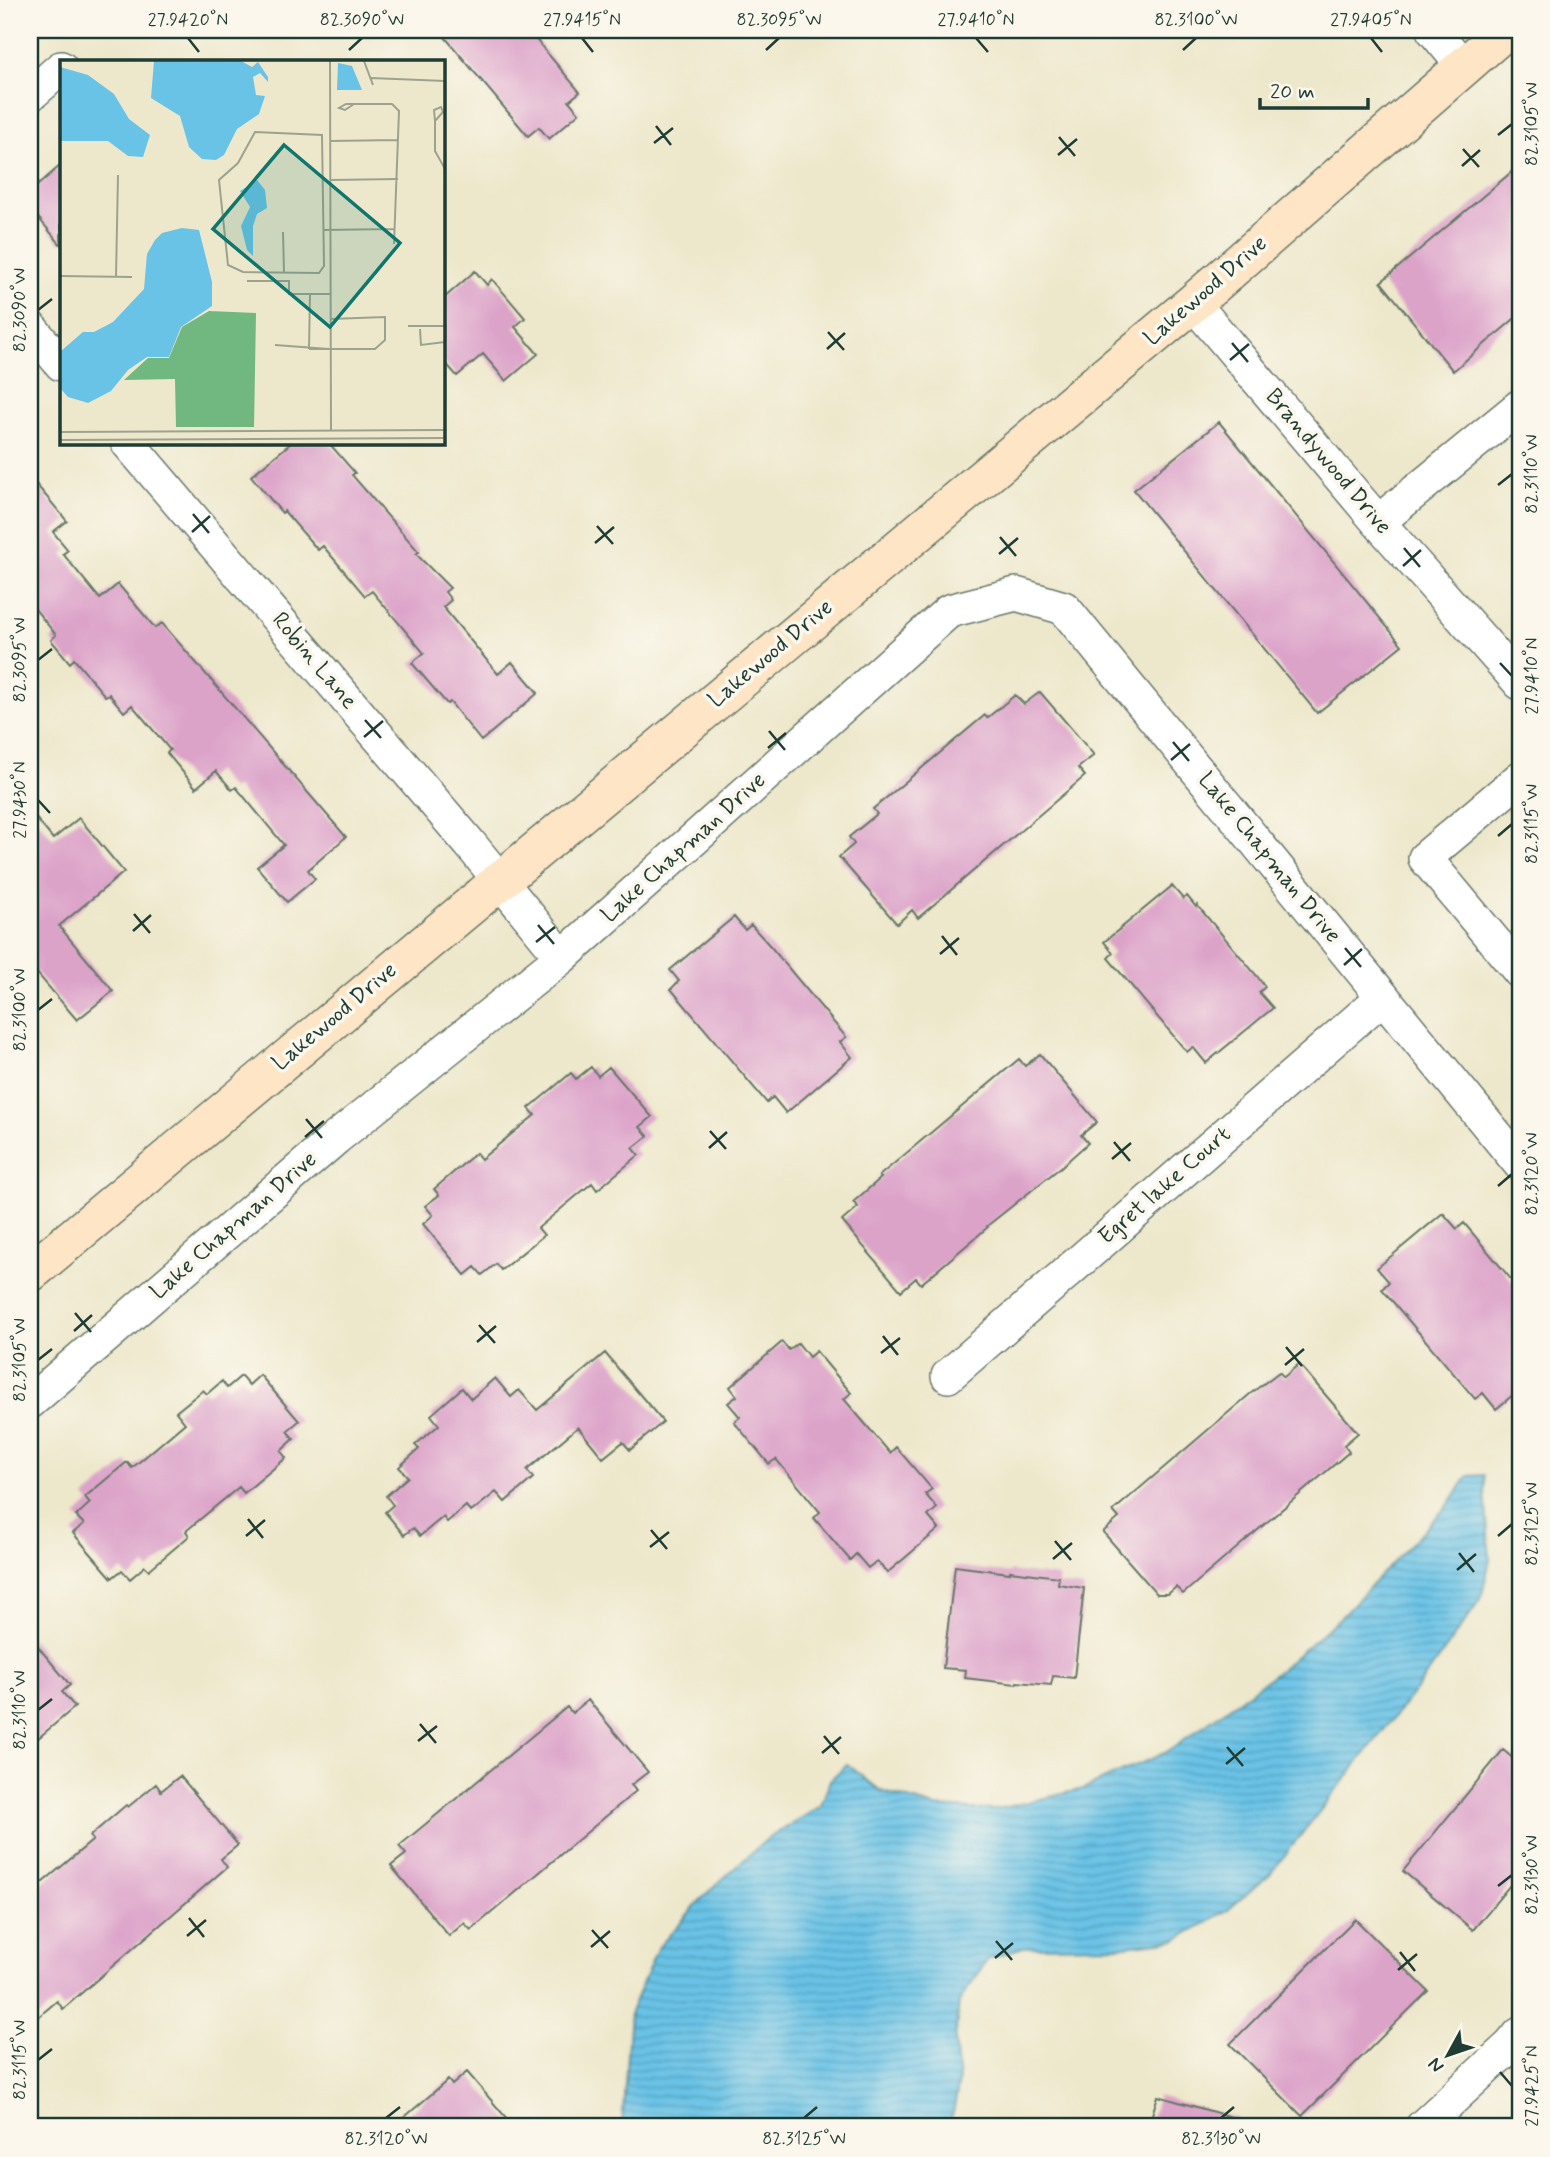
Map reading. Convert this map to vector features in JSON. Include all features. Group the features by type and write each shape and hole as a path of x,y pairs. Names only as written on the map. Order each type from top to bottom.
{"street":[{"path":"1433,30 1463,66"},
{"name":"Lakewood Drive","path":"30,1273 1193,303 1507,30"},
{"path":"30,95 60,70"},
{"name":"Brandywood Drive","path":"1193,303 1378,522 1520,683"},
{"path":"30,327 60,363"},
{"path":"1378,522 1520,406"},
{"name":"Robin Lane","path":"129,444 562,957"},
{"name":"Lake Chapman Drive","path":"30,1402 336,1138 562,957 948,611 1016,594 1064,608 1520,1164"},
{"path":"1520,778 1425,858 1520,972"},
{"name":"Egret lake Court","path":"948,1376 1383,997"},
{"path":"1422,2127 1520,2034"}],"water":[{"path":"1484,1475 1490,1560 1481,1599 1421,1683 1270,1874 1229,1909 1176,1940 1125,1946 1023,1947 988,1959 959,2002 955,2039 959,2082 953,2113 946,2127 622,2126 630,2012 657,1949 705,1895 767,1839 821,1806 830,1780 847,1764 881,1791 935,1807 993,1810 1083,1789 1169,1751 1280,1670 1343,1615 1449,1504 1468,1476"}],"building":[{"path":"439,30 528,30 580,92 569,101 579,113 549,139 539,127 528,136"},
{"path":"1520,165 1520,314 1453,371 1381,282"},
{"path":"60,166 60,244 30,208 30,192"},
{"path":"475,271 487,285 492,279 525,318 515,327 538,354 506,381 483,354 457,376 444,361 444,298"},
{"path":"1219,422 1402,645 1317,713 1134,490"},
{"path":"290,444 330,444 355,473 352,475 419,552 416,554 450,588 445,592 451,600 443,607 498,674 512,662 538,693 481,741 450,702 447,704 412,663 424,653 372,591 365,596 323,546 318,550 251,476"},
{"path":"30,477 67,521 53,532 68,550 63,554 100,599 118,584 155,628 162,623 346,837 308,870 315,879 287,902 257,867 284,845 236,787 232,790 216,771 196,788 167,753 170,750 132,705 124,712 109,694 105,696 74,659 70,663 51,640 56,635 30,603"},
{"path":"1040,692 1094,755 1078,768 1085,776 918,918 912,910 897,924 839,857 854,844 849,837 877,814 873,809 985,715 987,718 1015,695 1024,704"},
{"path":"30,811 53,839 79,818 124,872 59,926 113,991 77,1020 30,965"},
{"path":"1172,886 1183,899 1187,896 1196,907 1197,905 1257,976 1265,987 1259,992 1273,1008 1206,1063 1193,1047 1187,1052 1108,958 1113,953 1104,942"},
{"path":"734,917 745,930 751,925 771,947 846,1037 840,1042 852,1057 786,1113 773,1097 767,1103 671,989 679,981 670,970"},
{"path":"1040,1054 1097,1122 1081,1135 1088,1143 921,1284 916,1278 901,1291 842,1221 858,1207 853,1202 881,1178 879,1176 1019,1059 1025,1066"},
{"path":"591,1067 598,1076 609,1067 652,1117 640,1127 648,1136 633,1148 639,1155 597,1190 592,1183 538,1228 544,1235 501,1270 496,1264 482,1275 475,1267 465,1275 423,1224 433,1215 425,1206 439,1195 434,1189 476,1153 481,1159 535,1115 529,1108 571,1073 576,1079"},
{"path":"1443,1213 1457,1229 1464,1223 1520,1290 1520,1389 1496,1409 1483,1393 1475,1399 1382,1289 1389,1282 1377,1268"},
{"path":"782,1342 789,1350 798,1343 809,1357 816,1351 851,1393 844,1399 890,1453 896,1447 932,1489 925,1494 937,1508 928,1516 939,1529 887,1573 877,1561 868,1568 856,1554 850,1560 814,1518 820,1512 776,1459 769,1464 734,1422 740,1417 728,1403 737,1396 730,1387"},
{"path":"605,1353 663,1422 630,1450 623,1442 603,1458 578,1427 527,1470 533,1478 505,1502 496,1492 471,1512 466,1506 447,1522 443,1517 420,1536 413,1528 404,1535 385,1512 393,1505 386,1496 408,1477 399,1467 419,1449 415,1445 439,1425 431,1415 462,1388 471,1399 495,1378 511,1397 519,1390 537,1410"},
{"path":"1299,1364 1358,1433 1344,1445 1349,1452 1183,1594 1176,1587 1168,1594 1157,1594 1103,1532 1119,1518 1113,1511 1250,1394 1279,1372 1284,1377"},
{"path":"260,1375 299,1421 287,1431 294,1439 281,1451 286,1458 244,1493 239,1487 186,1531 189,1536 149,1570 145,1566 130,1579 122,1570 112,1578 73,1533 84,1524 76,1516 90,1503 85,1497 127,1462 132,1468 185,1423 176,1412 203,1390 207,1394 222,1381 227,1388 241,1376 249,1385"},
{"path":"955,1566 1059,1577 1058,1584 1084,1588 1074,1678 1053,1676 1051,1685 1016,1684 965,1678 966,1670 943,1668"},
{"path":"30,1637 70,1685 62,1692 75,1707 30,1745"},
{"path":"588,1700 648,1772 631,1785 636,1791 471,1930 464,1923 449,1936 391,1866 406,1854 399,1846 567,1707 572,1713"},
{"path":"1503,1750 1520,1764 1520,1873 1473,1930 1403,1871"},
{"path":"180,1776 238,1845 221,1859 227,1867 63,2009 57,2001 30,2024 30,1893 93,1840 90,1836 126,1805 128,1807 156,1784 161,1791"},
{"path":"1355,1919 1428,1991 1302,2116 1230,2044"},
{"path":"467,2072 514,2127 393,2127 448,2080 452,2085"},
{"path":"1158,2096 1238,2119 1236,2127 1148,2127"}]}
